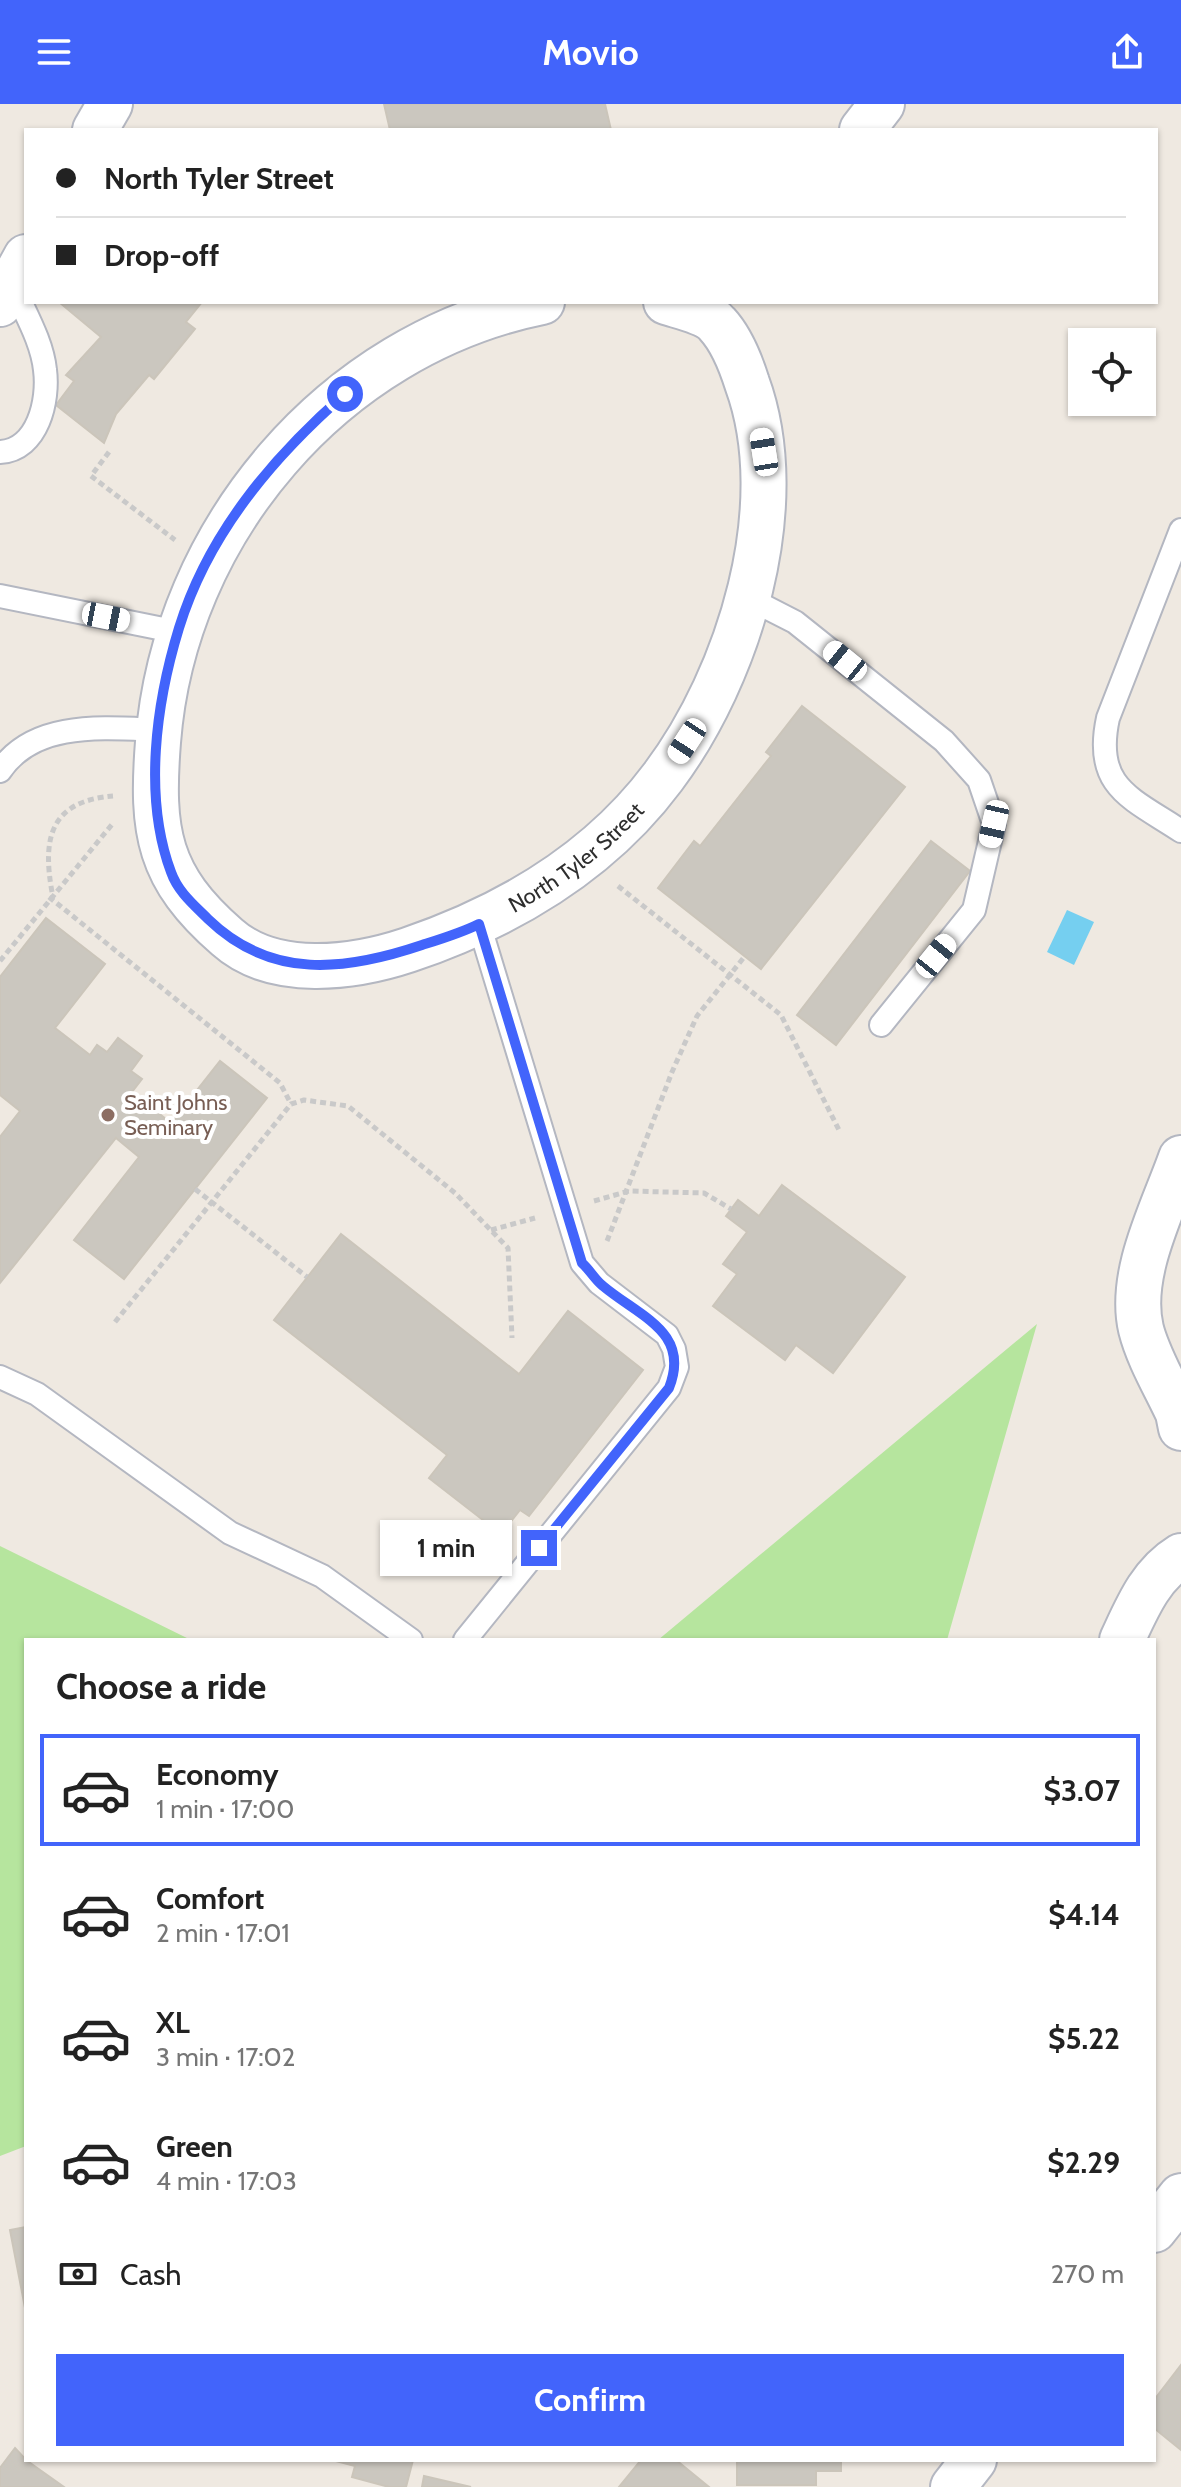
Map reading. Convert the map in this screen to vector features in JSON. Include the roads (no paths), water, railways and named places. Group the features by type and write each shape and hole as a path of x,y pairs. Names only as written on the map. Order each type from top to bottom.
{"street":[{"path":"96,128 110,104"},
{"path":"864,128 882,104"},
{"name":"North Tyler Street","path":"535,304 483,318 425,342 345,394 296,438 242,502 203,572 178,632 165,682 156,770 160,838 171,875 183,894 239,946 284,962 345,965 385,957 479,924 526,901 554,882 615,832 663,778 704,711 726,663 748,598 760,531 764,452 757,408 723,312 677,304"},
{"path":"1181,1158 1140,1280 1137,1307 1142,1332 1178,1413 1181,1428"},
{"path":"1123,1638 1144,1592 1169,1563 1181,1556"},
{"path":"1156,2227 1181,2196"}],"lane":[{"path":"0,452 27,440 39,425 46,371 13,281"},
{"path":"1181,530 1108,718 1102,747 1108,771 1121,791 1181,831"},
{"path":"0,596 178,632"},
{"path":"748,598 795,622 944,741 979,780 994,824 974,910 881,1025"},
{"path":"0,771 11,755 58,732 91,728 159,730"},
{"path":"467,1638 669,1388 677,1367 674,1349 667,1335 599,1283 582,1263 479,924"},
{"path":"0,1377 37,1394 230,1533 322,1576 408,1638"}],"water":[{"path":"1067,910 1094,922 1074,965 1047,952"}],"place":[{"name":"Saint Johns Seminary","path":"108,1115"}]}
